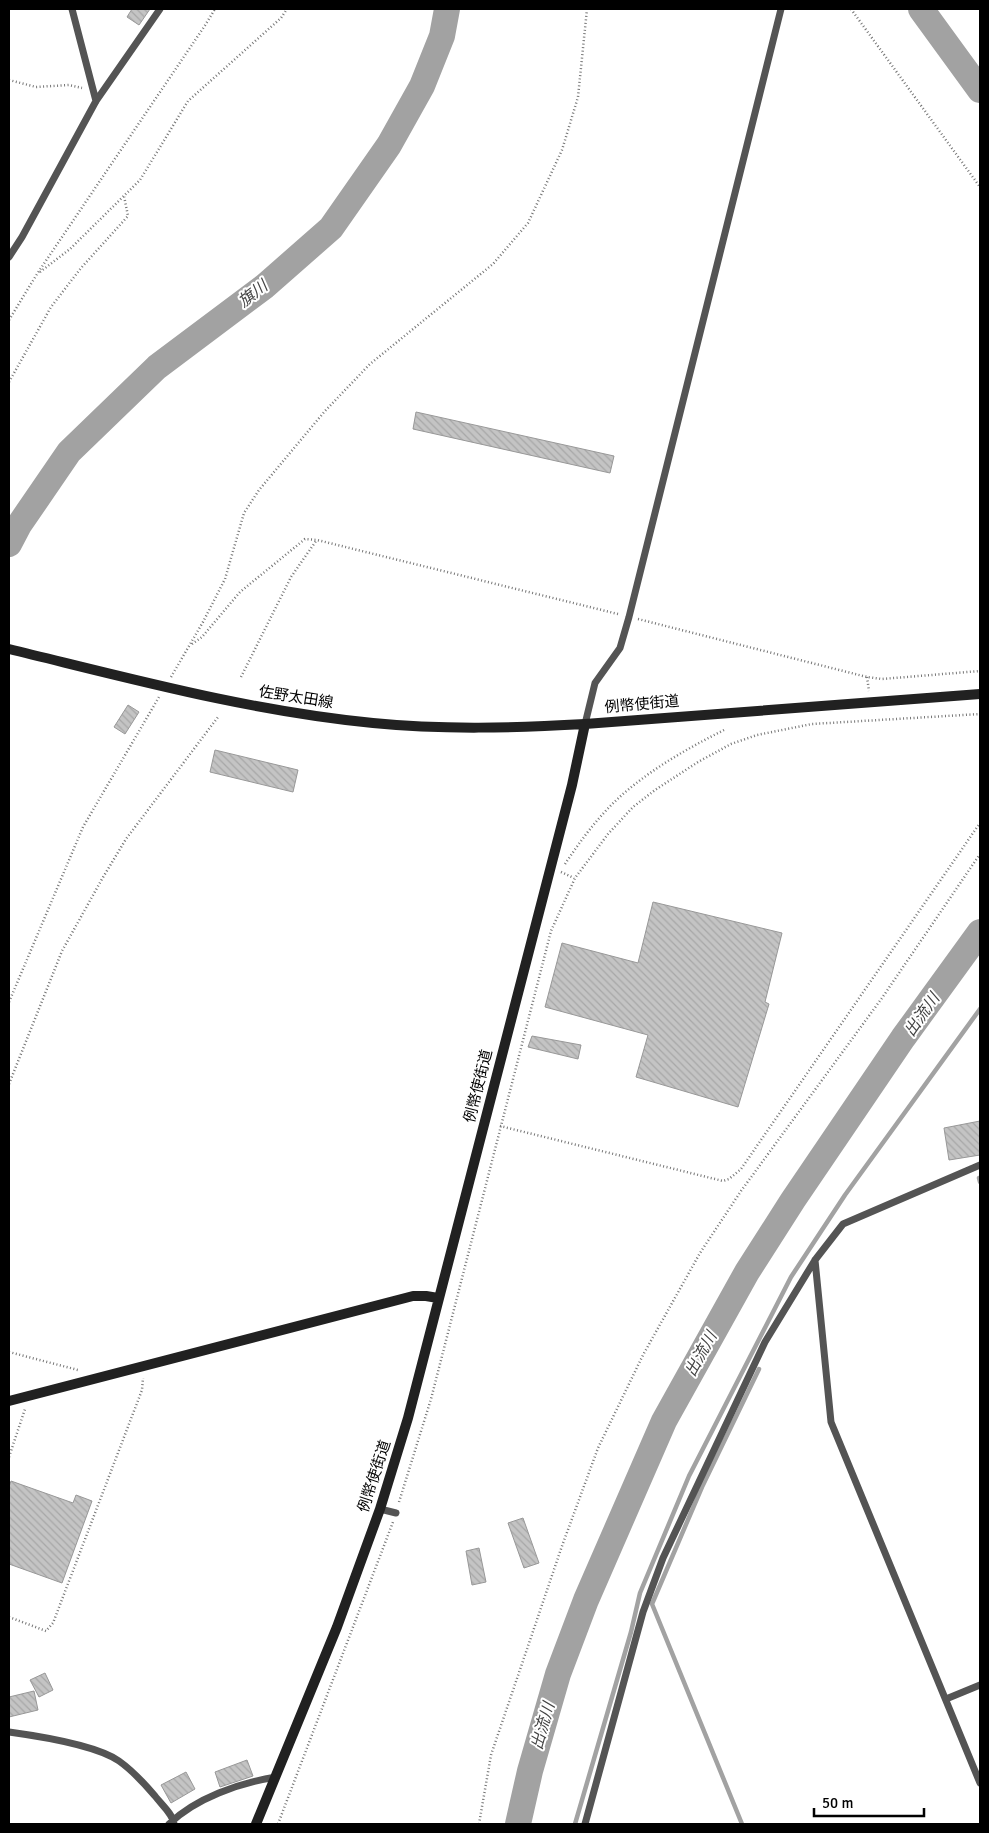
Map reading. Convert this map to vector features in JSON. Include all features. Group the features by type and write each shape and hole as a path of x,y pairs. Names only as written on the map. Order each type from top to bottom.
{"street":[{"name":"佐野太田線","path":"9,649 165,687 270,709 373,723 451,728 585,724"},
{"name":"例幣使街道","path":"256,1824 337,1626 380,1509 408,1418 572,785 585,724 980,694"},
{"path":"9,1401 413,1296 438,1298"}],"lane":[{"path":"72,9 96,101"},
{"path":"9,257 22,237 96,101 160,9"},
{"path":"585,724 595,683 620,648 629,617 781,9"},
{"path":"585,1824 643,1612 664,1558 765,1342 815,1260 843,1224 980,1165"},
{"path":"815,1260 831,1422 980,1783"},
{"path":"380,1509 396,1513"},
{"path":"946,1699 980,1685"},
{"path":"9,1732 32,1735 106,1754 138,1777 172,1823 192,1806 219,1794 256,1780 276,1777"}],"path":[{"path":"9,320 37,274 215,9"},
{"path":"37,274 70,249 140,180 188,101 281,18 288,9"},
{"path":"9,1002 83,827 191,644 225,579 244,512 259,490 325,411 370,364 493,264 528,223 562,150 578,97 587,9"},
{"path":"851,9 980,187"},
{"path":"9,80 36,87 69,85 94,91"},
{"path":"9,382 51,307 81,268 128,216 124,196"},
{"path":"191,644 202,637 240,592 305,539 317,540 882,680 980,671"},
{"path":"241,677 291,577 317,540"},
{"path":"980,714 812,724 757,735 731,744 698,762 655,790 633,808 608,834 574,878 551,931 500,1126 723,1181 729,1179 742,1168 980,823"},
{"path":"9,1084 62,950 102,879 126,839 218,716"},
{"path":"560,872 582,839 628,789 693,746 726,729"},
{"path":"479,1824 491,1755 562,1546 598,1448 643,1355 700,1253 741,1191 882,998 980,854"},
{"path":"9,1352 76,1369 85,1374 90,1381"},
{"path":"9,1617 46,1631 53,1623 142,1390 142,1367"},
{"path":"9,1457 25,1409 25,1398"}],"building":[{"path":"132,9 150,9 139,25 127,17"},
{"path":"416,412 614,456 610,473 413,429"},
{"path":"128,705 139,712 125,734 114,727"},
{"path":"215,750 298,770 293,792 210,772"},
{"path":"653,902 782,933 765,1002 769,1004 738,1107 636,1077 648,1035 545,1007 562,943 638,963"},
{"path":"532,1036 581,1045 578,1059 528,1047"},
{"path":"980,1121 980,1155 949,1160 944,1128"},
{"path":"11,1481 73,1503 76,1495 92,1501 62,1583 9,1564 9,1487"},
{"path":"523,1518 539,1563 524,1568 508,1523"},
{"path":"479,1548 486,1582 472,1585 466,1551"},
{"path":"45,1673 53,1690 39,1697 30,1680"},
{"path":"34,1691 38,1710 9,1717 9,1697"},
{"path":"247,1760 253,1776 220,1787 215,1772"},
{"path":"186,1772 195,1789 171,1803 161,1785"}],"waterway":[{"name":"旗川","path":"9,544 19,525 69,452 157,367 265,286 331,228 389,145 422,86 442,36 447,9"},
{"name":"出流川","path":"921,9 980,90"},
{"name":"出流川","path":"518,1824 530,1771 558,1674 586,1600 664,1421 747,1272 793,1200 903,1038 980,932"},
{"path":"575,1824 631,1632 640,1593 689,1476 791,1277 845,1195 980,1009"},
{"path":"979,1178 980,1182"},
{"path":"742,1824 652,1604 702,1487 759,1369"}]}
